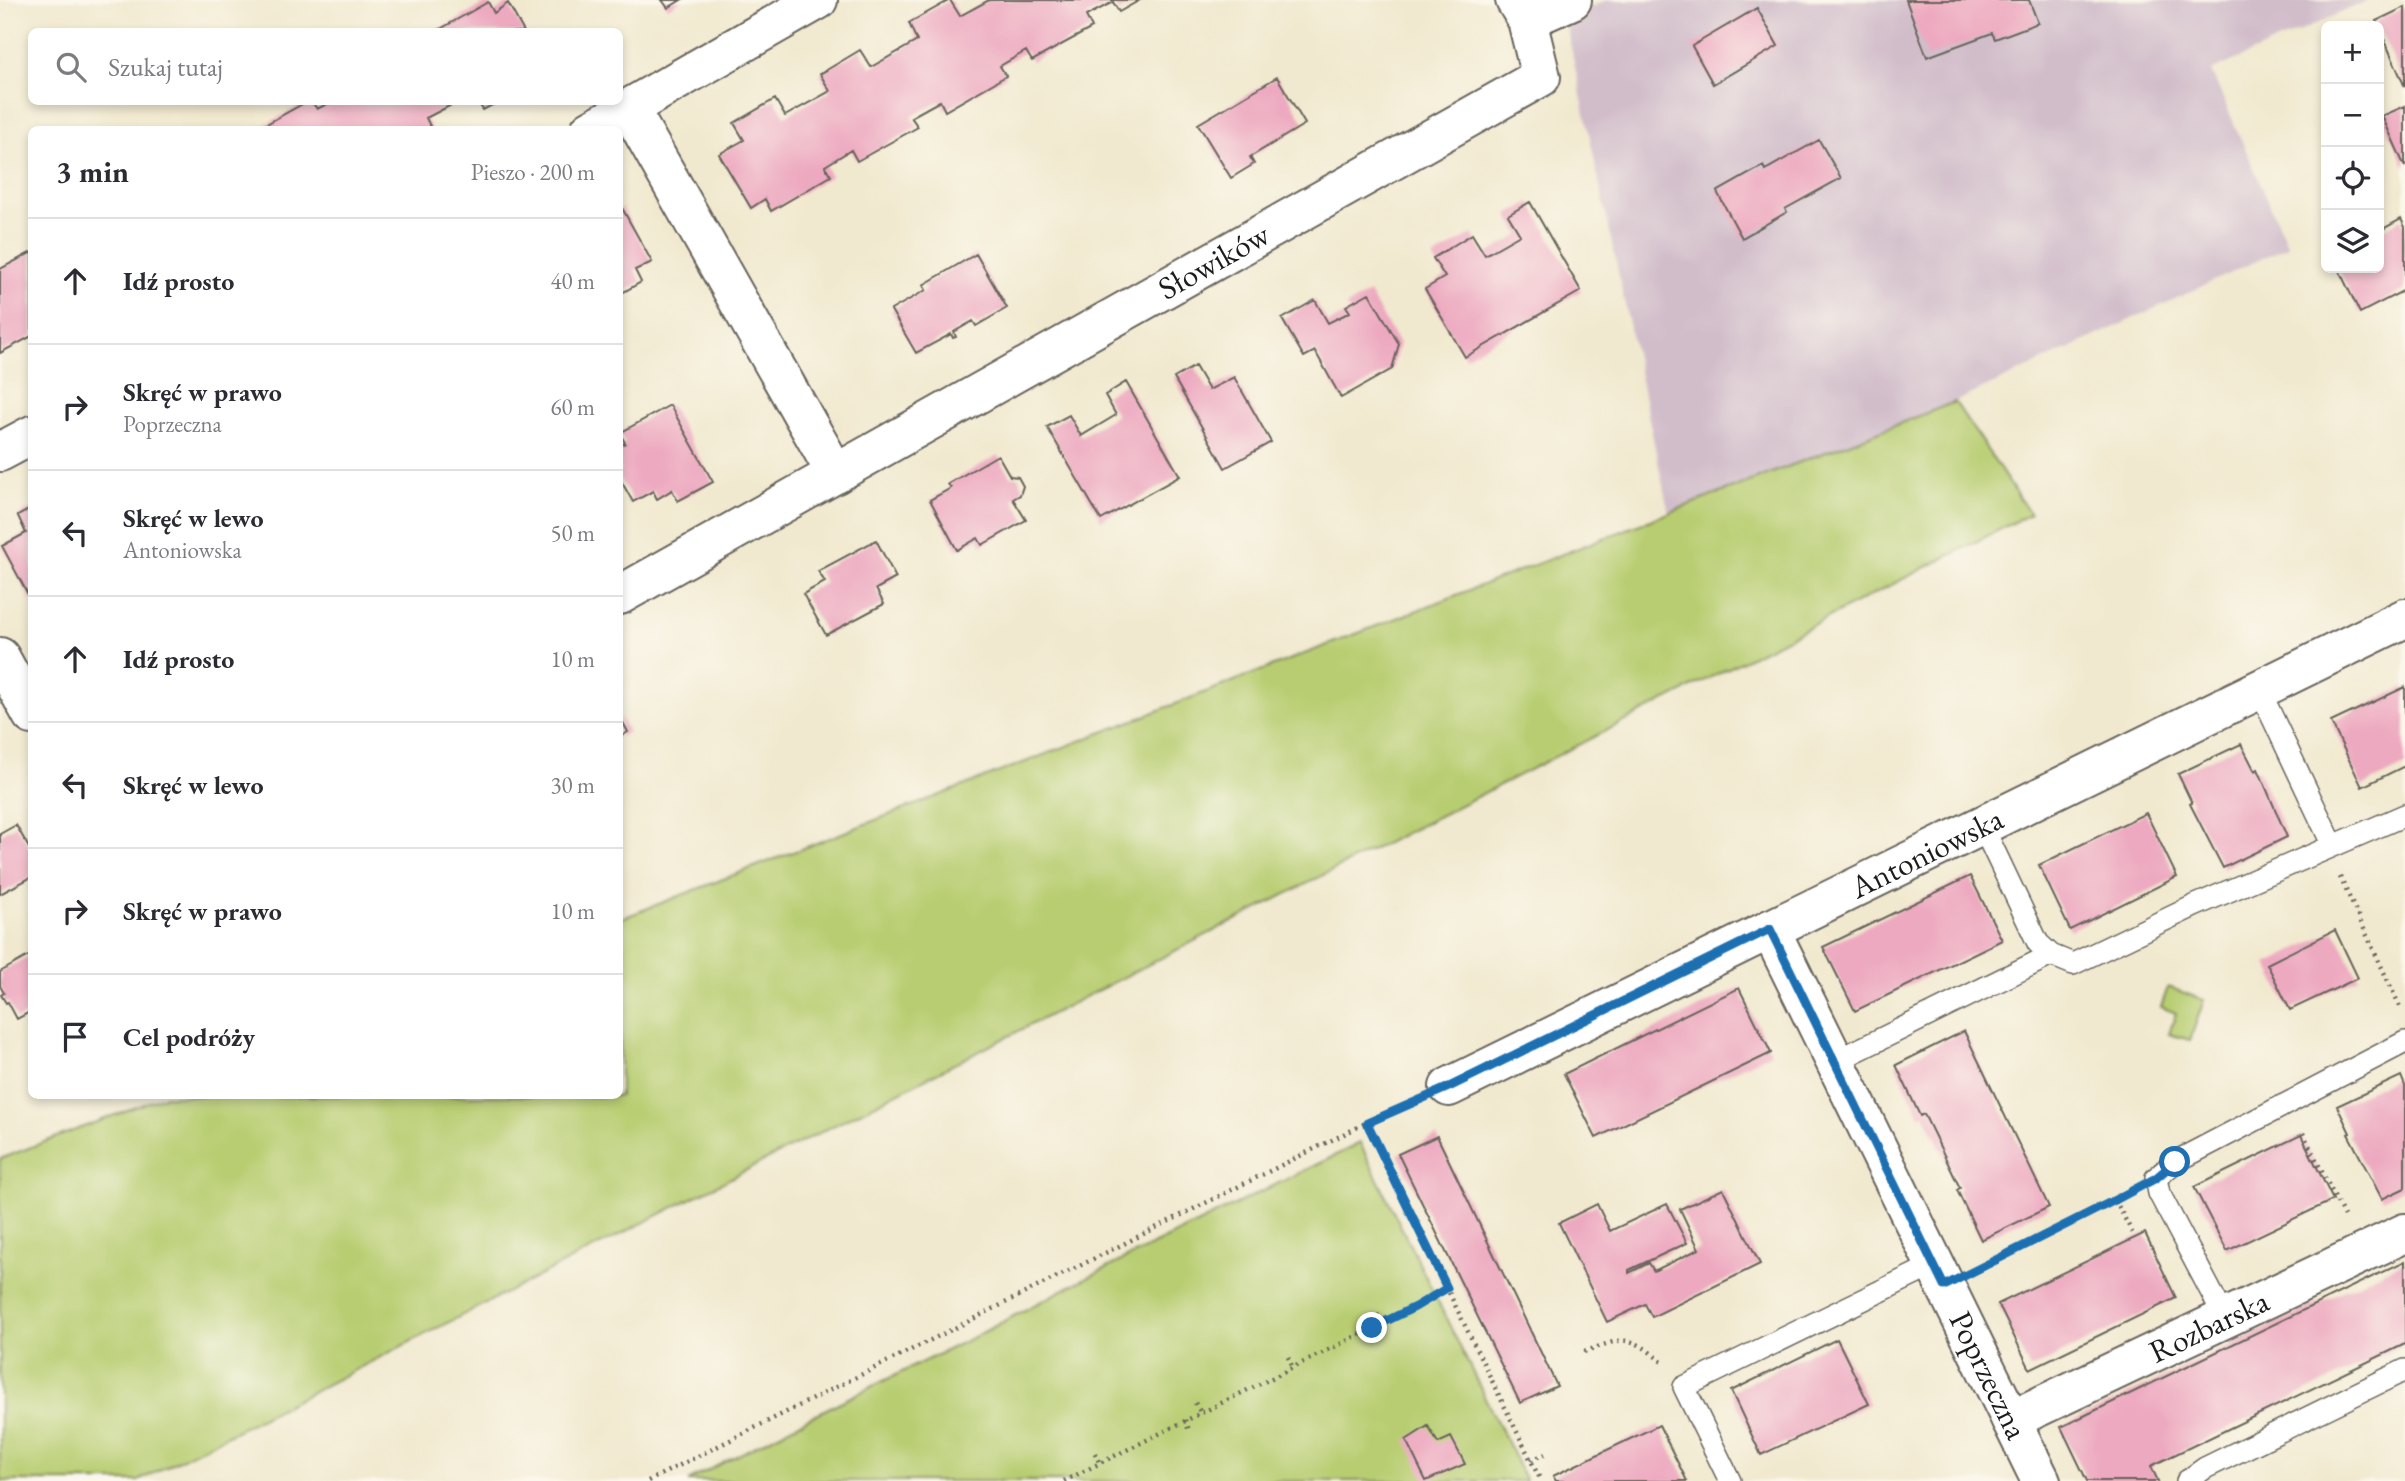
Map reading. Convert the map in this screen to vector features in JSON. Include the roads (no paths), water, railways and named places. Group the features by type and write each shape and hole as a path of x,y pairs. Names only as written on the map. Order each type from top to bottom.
{"street":[{"path":"597,126 818,0"},
{"name":"Słowików","path":"623,593 1541,77 1521,10 1572,0"},
{"path":"629,108 836,474"},
{"path":"0,452 28,437"},
{"name":"Antoniowska","path":"1449,1087 2405,618"},
{"path":"0,657 28,708"},
{"name":"Poprzeczna","path":"1770,929 2041,1481"},
{"name":"Rozbarska","path":"2011,1420 2405,1233"}],"lane":[{"path":"2259,689 2333,846"},
{"path":"1982,825 2038,943 2051,955 2073,964 2194,906 2405,815"},
{"path":"1834,1062 2051,955"},
{"path":"2225,1318 2159,1193 2156,1178 2175,1162 2405,1042"},
{"path":"1730,1481 1684,1387 1939,1275"},
{"path":"2187,1481 2205,1468 2405,1370"}]}
